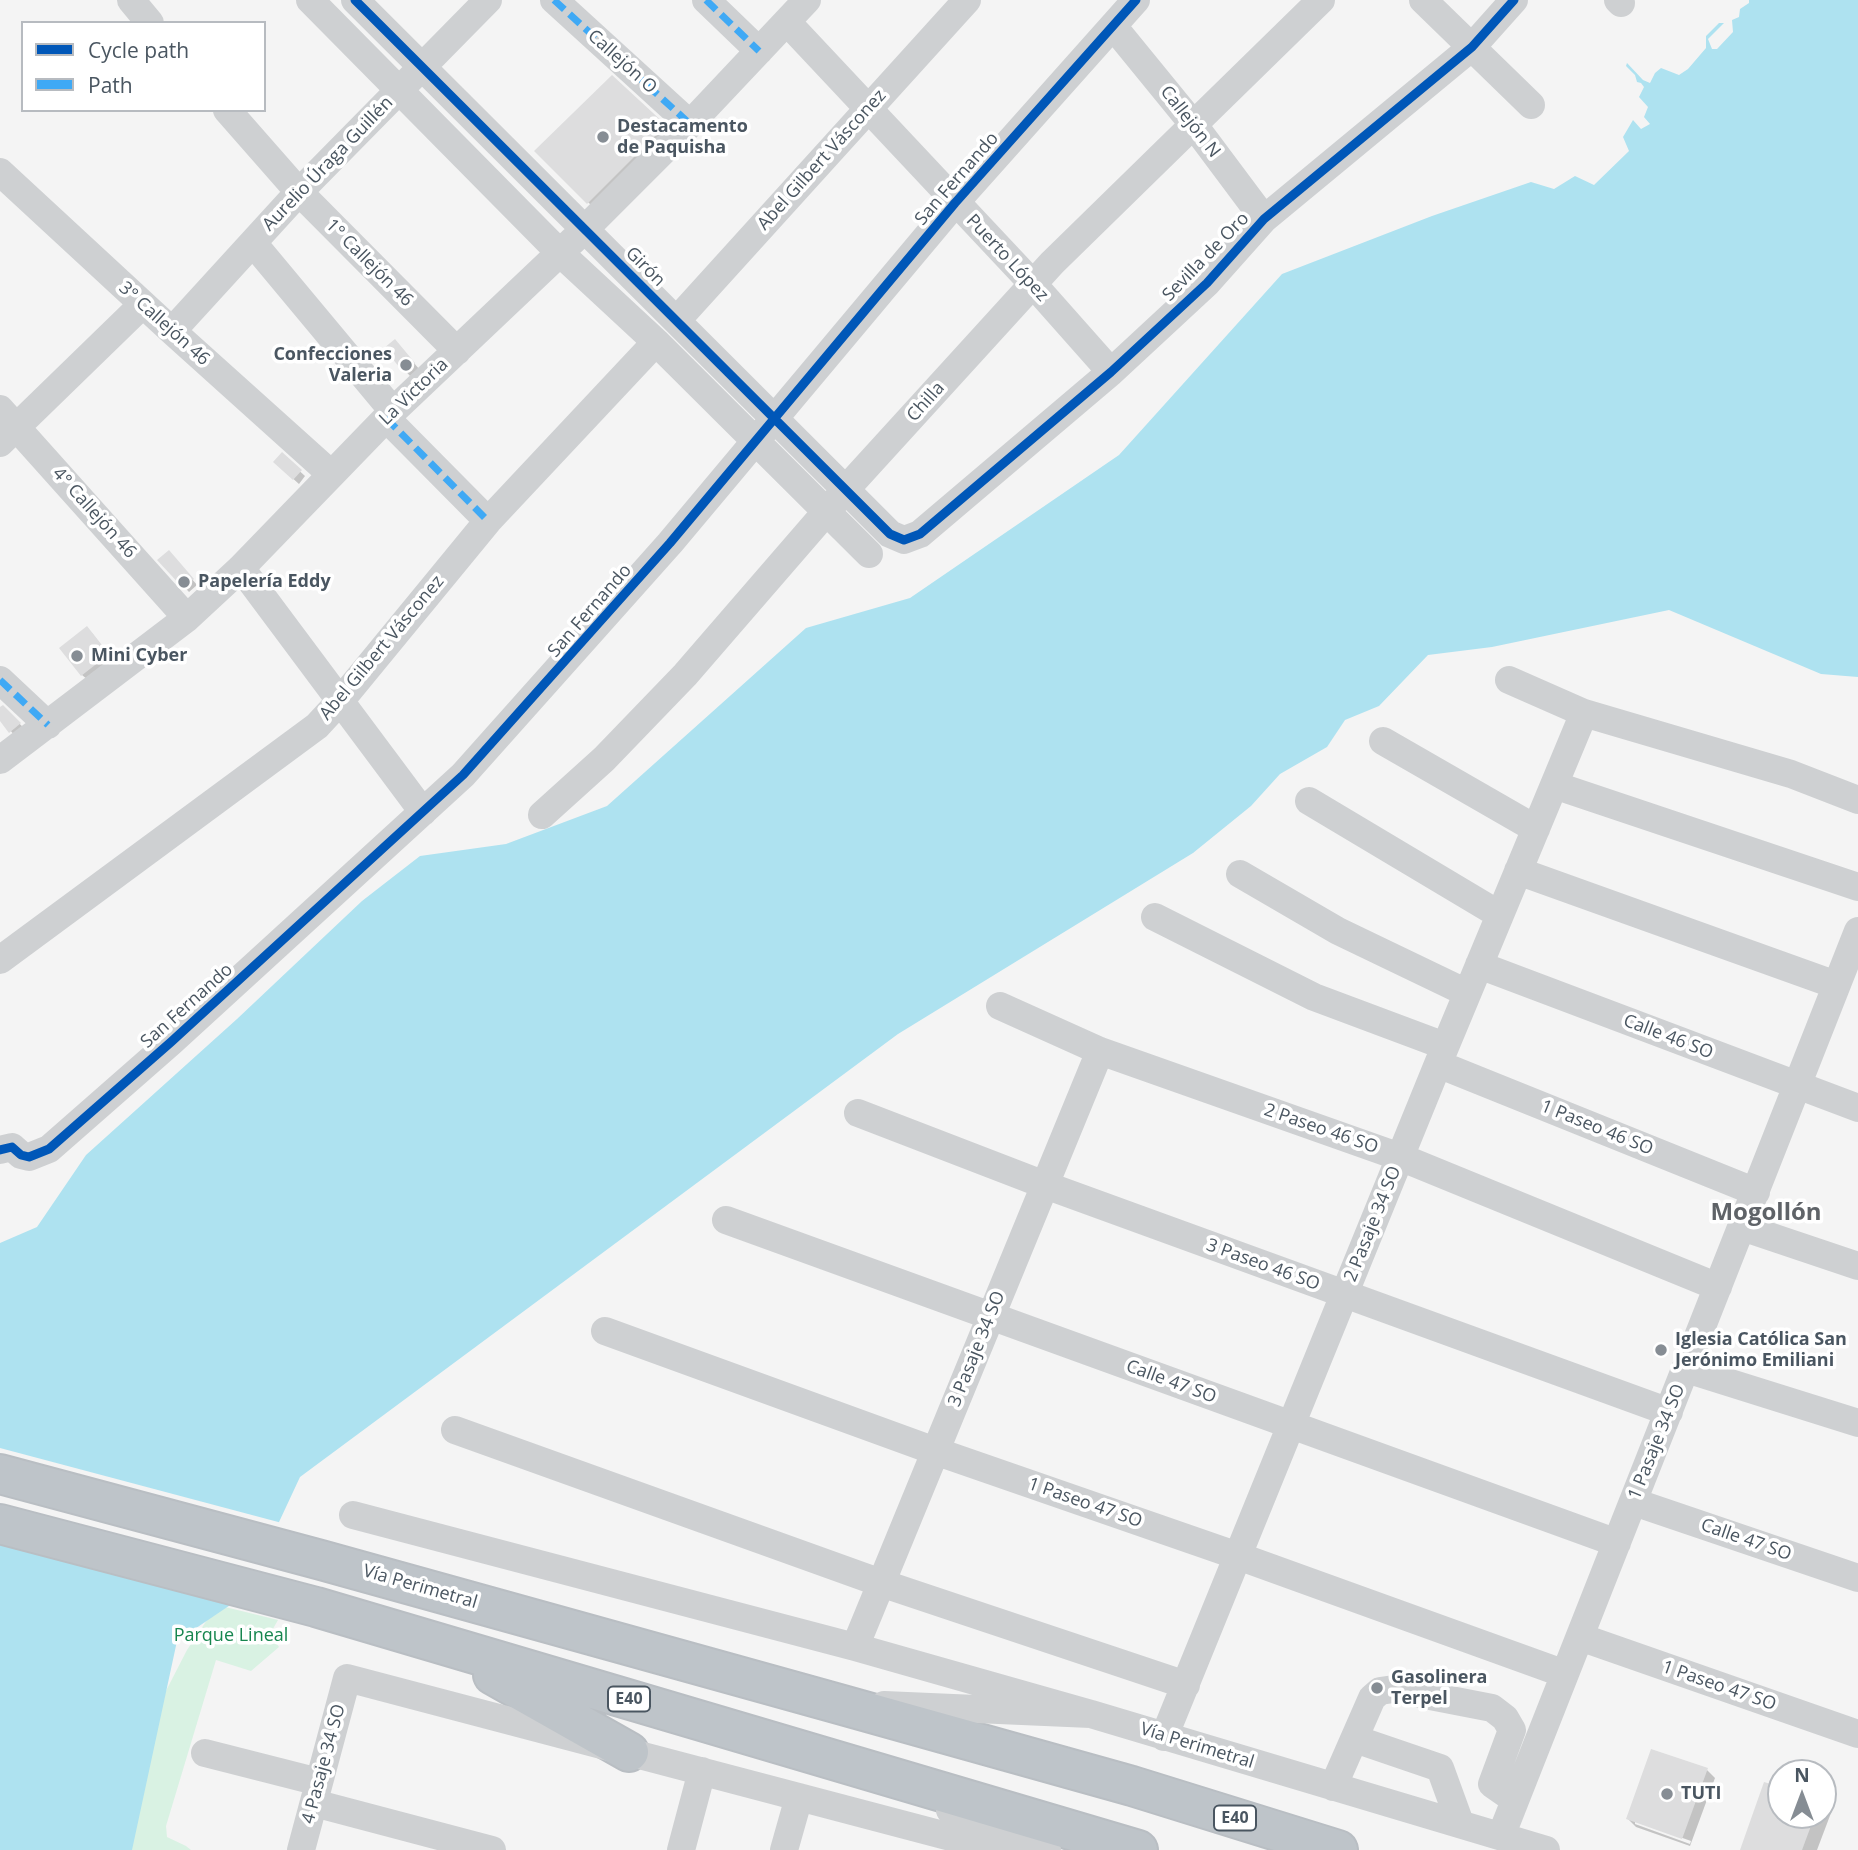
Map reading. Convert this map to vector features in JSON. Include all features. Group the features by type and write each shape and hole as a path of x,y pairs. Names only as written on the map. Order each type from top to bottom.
{"highway":[{"name":"Vía Perimetral","path":"0,1474 321,1560 1132,1786 1338,1850"},
{"name":"E40","path":"0,1524 316,1607 1138,1850"},
{"path":"437,1643 629,1752"}],"street":[{"path":"131,0 148,21"},
{"path":"310,0 559,252 656,342 869,554"},
{"name":"Girón","path":"355,0 890,534 904,540 920,534"},
{"name":"Aurelio Úraga Guillén","path":"172,331 299,192 488,0"},
{"name":"Callejón O","path":"554,0 690,124"},
{"path":"706,0 759,51"},
{"name":"La Victoria","path":"0,760 187,618 241,568 389,415 585,229 690,124 807,0"},
{"name":"Abel Gilbert Vásconez","path":"677,320 967,0"},
{"name":"San Fernando","path":"0,1150 12,1147 21,1155 29,1157 49,1149 423,812 496,740 776,419 955,203 1136,0"},
{"name":"Chilla","path":"542,815 604,759 685,675 846,489 1032,285 1104,211 1321,0"},
{"path":"1423,0 1531,105"},
{"name":"Sevilla de Oro","path":"920,534 1111,372 1207,283 1264,219 1472,47 1514,0"},
{"name":"Puerto López","path":"787,22 1111,372"},
{"name":"Callejón N","path":"1113,26 1193,124 1264,219"},
{"name":"1° Callejón 46","path":"229,112 299,192 457,351"},
{"name":"3° Callejón 46","path":"5,186 331,474"},
{"path":"253,243 389,415 488,521"},
{"path":"6,426 142,305"},
{"name":"Abel Gilbert Vásconez","path":"0,960 317,726 488,521 656,342"},
{"name":"4° Callejón 46","path":"6,426 187,618"},
{"path":"241,568 423,812"},
{"path":"0,680 48,725"},
{"path":"1509,680 1584,713 1791,774 1858,800"},
{"name":"2 Pasaje 34 SO","path":"1164,1737 1441,1055 1584,713"},
{"path":"1384,741 1536,828"},
{"path":"1554,785 1858,887"},
{"path":"1309,801 1500,915"},
{"path":"1518,871 1836,985"},
{"path":"1240,874 1338,931 1467,993"},
{"name":"1 Paseo 46 SO","path":"1155,918 1314,997 1441,1055 1756,1192"},
{"name":"1 Pasaje 34 SO","path":"1502,1836 1836,985 1855,948"},
{"name":"Calle 46 SO","path":"1479,965 1858,1108"},
{"name":"2 Paseo 46 SO","path":"1000,1006 1100,1051 1400,1157 1718,1287"},
{"name":"3 Pasaje 34 SO","path":"855,1647 1100,1051"},
{"name":"3 Paseo 46 SO","path":"858,1113 1045,1185 1669,1412"},
{"name":"Calle 47 SO","path":"726,1220 1617,1543"},
{"path":"1742,1227 1858,1266"},
{"name":"1 Paseo 47 SO","path":"606,1331 1565,1674"},
{"path":"1686,1369 1858,1423"},
{"path":"455,1430 881,1583 1186,1685"},
{"name":"Calle 47 SO","path":"1634,1502 1858,1578"},
{"path":"353,1515 855,1647 1090,1714"},
{"name":"1 Paseo 47 SO","path":"1580,1637 1858,1734"},
{"name":"4 Pasaje 34 SO","path":"301,1850 347,1678 629,1752"},
{"path":"1333,1787 1372,1698 1380,1692 1394,1689 1492,1708 1505,1718 1512,1730 1492,1784"},
{"name":"Vía Perimetral","path":"839,1704 1090,1714 1546,1850"},
{"path":"1355,1739 1492,1784 1515,1800"},
{"path":"629,1752 1000,1850"},
{"path":"205,1753 492,1850"},
{"name":"E40","path":"822,1755 1047,1850"},
{"path":"1440,1768 1460,1824"},
{"path":"681,1850 702,1771"},
{"path":"784,1850 799,1797"}],"green space":[{"name":"Parque Lineal","path":"217,1605 278,1620 270,1634 279,1647 251,1671 216,1660 166,1826 167,1837 191,1850 128,1850 152,1718 187,1650"}],"water":[{"path":"1749,0 1858,0 1858,677 1821,674 1669,610 1492,647 1428,655 1379,706 1345,720 1327,747 1280,774 1251,806 1193,853 898,1034 300,1477 245,1595 177,1641 132,1850 0,1850 0,1243 37,1227 86,1155 237,1019 362,901 420,856 506,844 607,806 806,628 910,598 1119,455 1282,274 1432,216 1531,182 1554,189 1575,176 1594,185 1629,151 1623,137 1633,120 1641,129 1650,124 1644,117 1648,107 1639,97 1644,87 1637,82 1635,75 1626,66 1627,63 1643,80 1650,83 1661,68 1679,75 1688,69 1706,48 1706,36 1719,23 1724,23 1708,39 1712,49 1717,49 1733,32 1732,20 1739,17 1740,9 1749,3"}],"pier":[{"path":"0,1448 282,1523 248,1596 235,1606 0,1543"}],"building":[{"name":"Destacamento de Paquisha","path":"612,75 666,125 587,204 534,151"},
{"path":"395,339 415,363 403,372 384,348"},
{"path":"282,452 302,470 293,480 273,462"},
{"path":"169,550 194,579 183,588 157,560"},
{"path":"87,626 109,654 81,676 59,648"},
{"path":"3,705 21,723 9,733 0,721 0,707"},
{"name":"TUTI","path":"1651,1749 1708,1768 1682,1839 1626,1819"},
{"path":"1764,1782 1767,1783 1767,1829 1810,1829 1802,1850 1740,1850"}],"marked path":[{"path":"554,0 690,124"},
{"path":"706,0 759,51"},
{"path":"386,418 488,521"},
{"path":"0,680 48,725"}],"cycle path":[{"path":"355,0 890,534 904,540 920,534 1111,372 1207,283 1264,219 1472,47 1514,0"},
{"path":"0,1150 12,1147 21,1155 29,1157 49,1149 171,1042 463,775 670,543 955,203 1136,0"}],"place":[{"name":"Destacamento de Paquisha","path":"603,137"},
{"name":"Confecciones Valeria","path":"406,365"},
{"name":"Papelería Eddy","path":"184,582"},
{"name":"Mini Cyber","path":"77,656"},
{"name":"Iglesia Católica San Jerónimo Emiliani","path":"1661,1350"},
{"name":"Gasolinera Terpel","path":"1377,1688"},
{"name":"TUTI","path":"1667,1794"}],"district":[{"name":"Mogollón","path":"1766,1213"}]}
